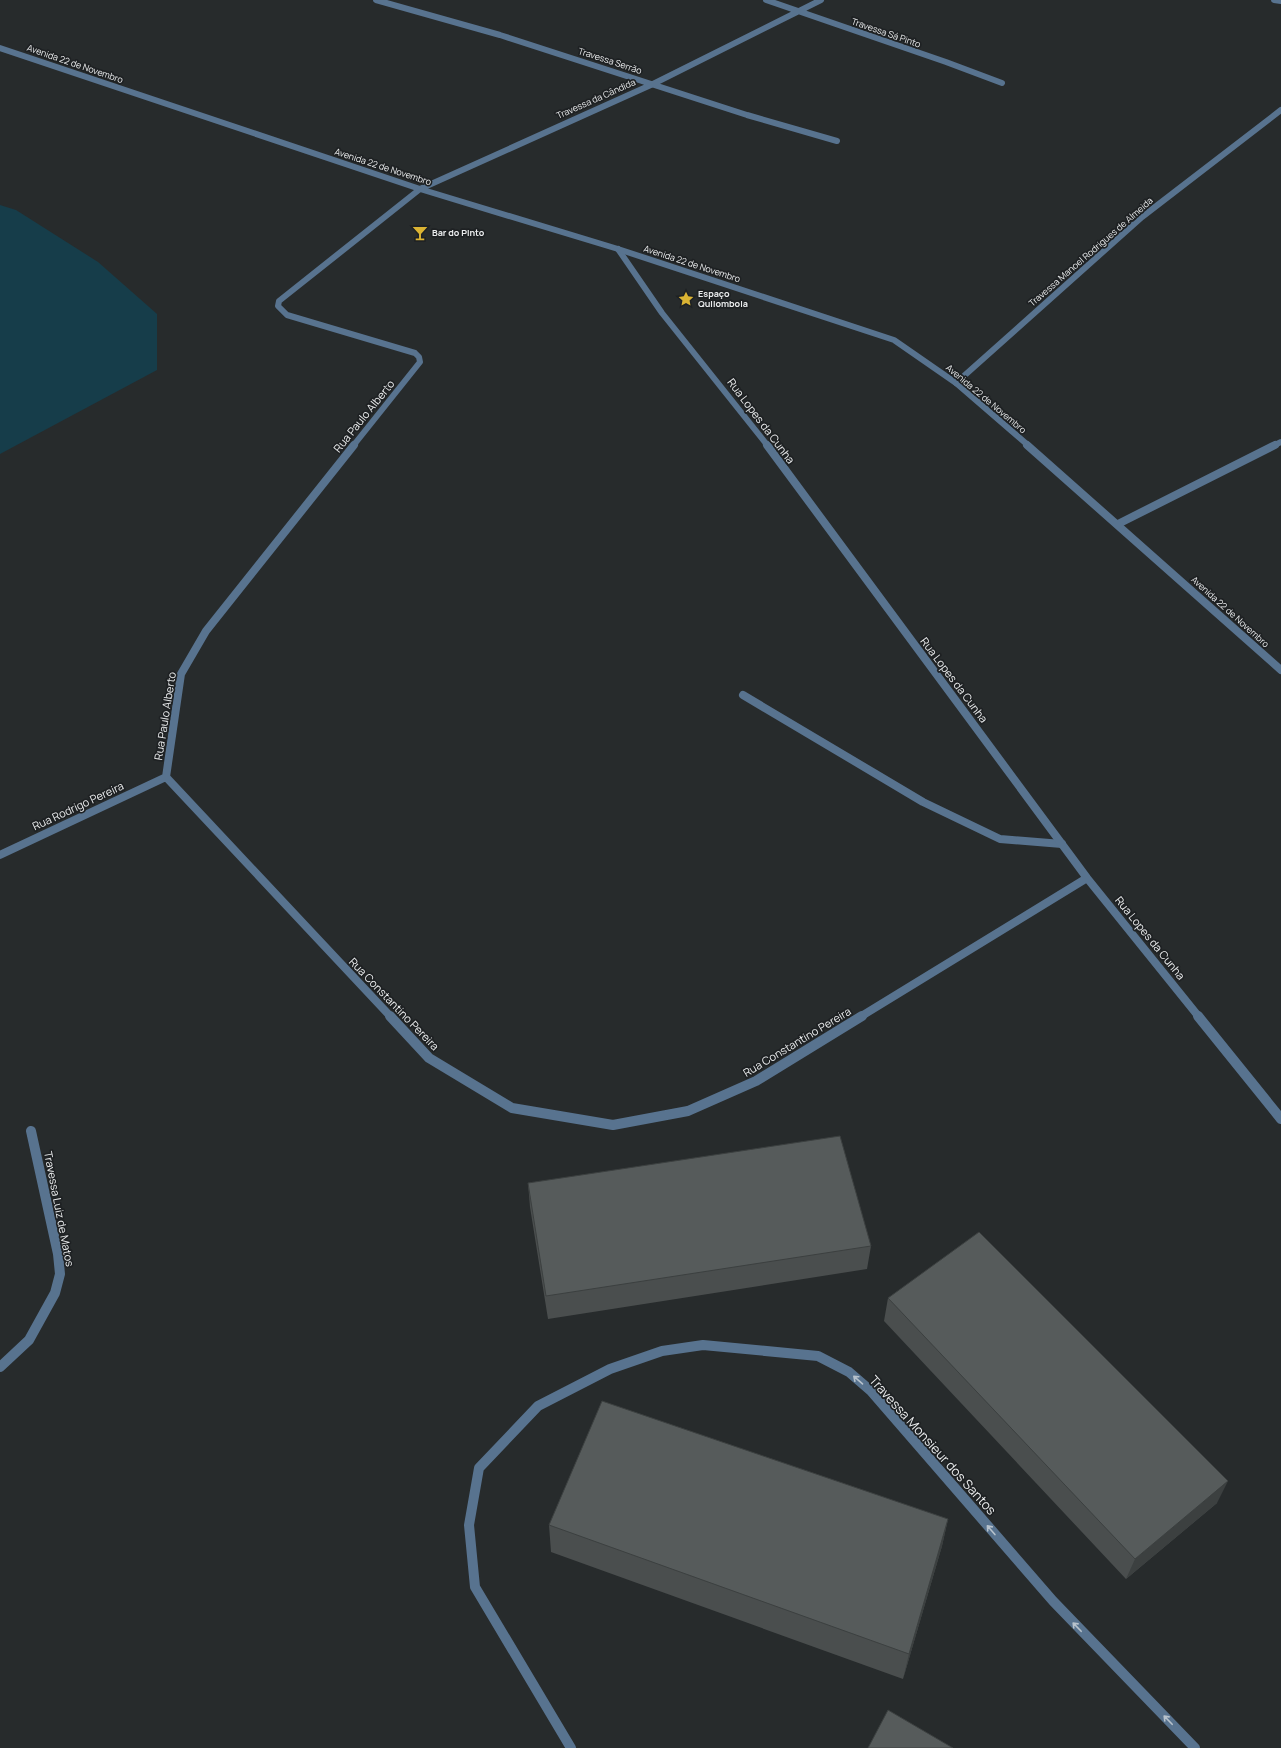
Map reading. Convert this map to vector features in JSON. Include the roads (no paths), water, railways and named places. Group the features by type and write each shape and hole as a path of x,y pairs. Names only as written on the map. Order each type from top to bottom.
{"street":[{"name":"Travessa Serrão","path":"376,0 500,35 747,115 838,141"},
{"name":"Travessa Sá Pinto","path":"766,0 939,59 1002,83"},
{"name":"Travessa da Cândida","path":"420,189 653,84 821,0"},
{"path":"1274,0 1281,1"},
{"name":"Avenida 22 de Novembro","path":"0,48 420,189 618,249 894,340 956,383 1118,524 1281,670"},
{"name":"Travessa Manoel Rodrigues de Almeida","path":"956,383 1142,217 1281,110"},
{"name":"Rua Paulo Alberto","path":"166,777 180,674 206,630 420,362 419,357 415,353 287,315 278,306 279,301 420,189"},
{"name":"Rua Lopes da Cunha","path":"618,249 662,313 746,417 1087,878 1281,1119"},
{"path":"1118,524 1281,442"},
{"path":"743,695 923,802 1000,839 1062,844"},
{"name":"Rua Rodrigo Pereira","path":"0,855 166,777"},
{"name":"Rua Constantino Pereira","path":"166,777 428,1058 512,1108 613,1125 688,1111 756,1081 1087,878"},
{"name":"Travessa Luiz de Matos","path":"0,1367 29,1340 55,1292 60,1274 58,1254 31,1131"},
{"name":"Travessa Monsieur dos Santos","path":"571,1748 475,1587 469,1525 479,1468 538,1406 610,1369 662,1351 703,1345 818,1356 848,1372 871,1391 1053,1601 1195,1748"}],"place":[{"name":"Bar do Pinto","path":"420,233"},
{"name":"Espaço Quilombola","path":"686,299"}]}
